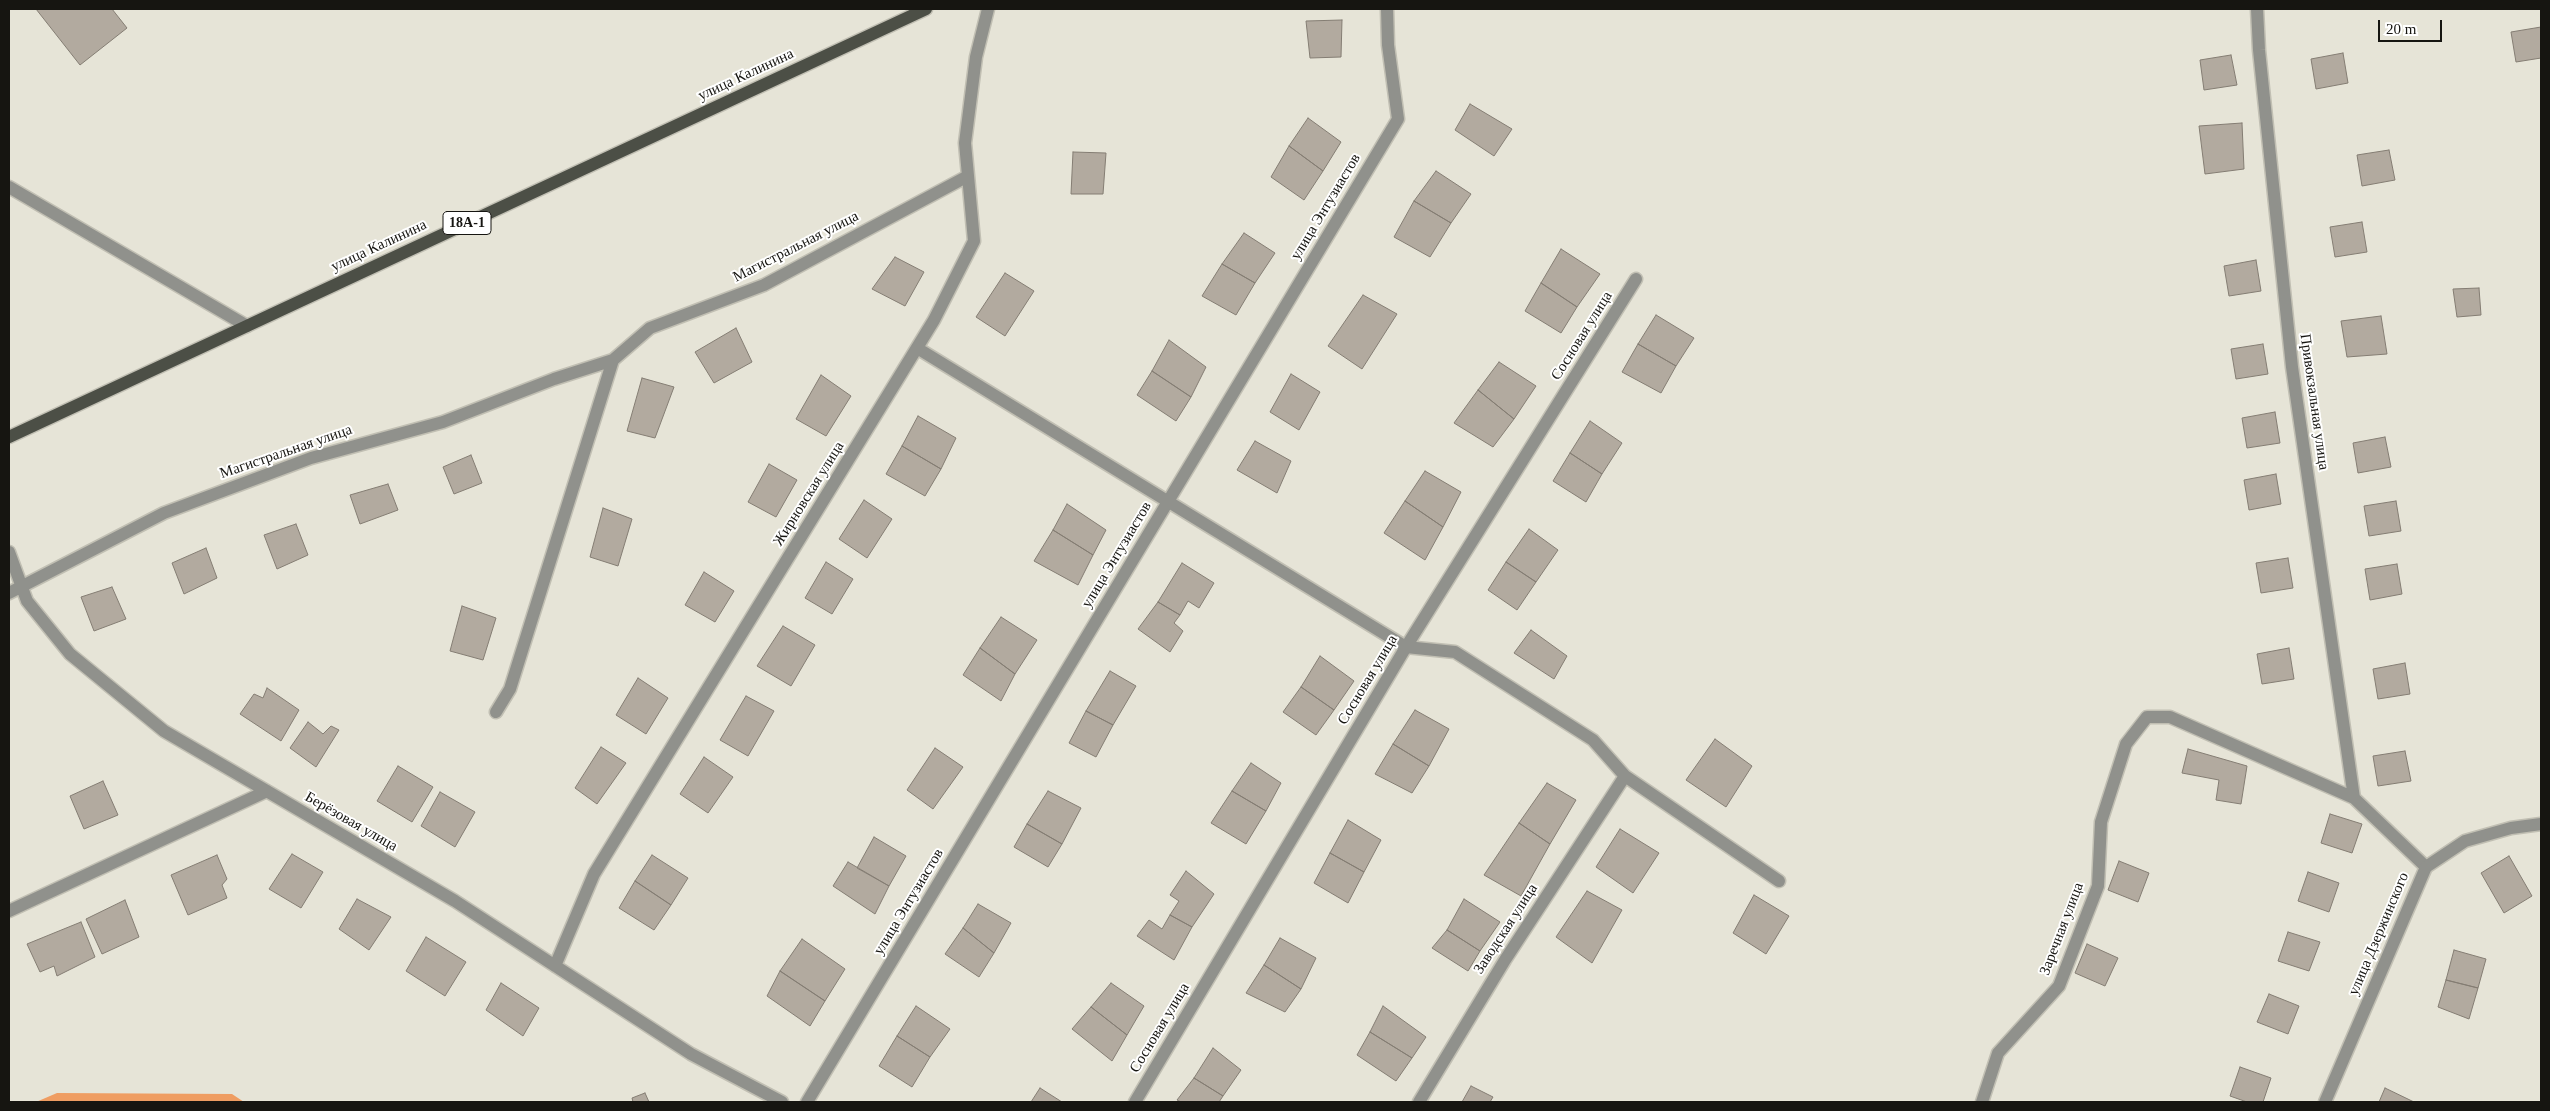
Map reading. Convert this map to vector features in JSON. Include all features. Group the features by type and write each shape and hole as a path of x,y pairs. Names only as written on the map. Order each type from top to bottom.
{"main road":[{"name":"улица Калинина","path":"9,437 926,9"}],"street":[{"name":"Жирновская улица","path":"555,966 594,874 934,320 974,240 965,143 976,57 988,9"},
{"name":"улица Энтузиастов","path":"808,1102 1398,119 1388,45 1387,9"},
{"name":"Привокзальная улица","path":"2256,9 2292,368 2354,798"},
{"name":"Магистральная улица","path":"9,593 164,512 311,458 442,422 554,379 613,360 650,328 764,285 968,176"},
{"path":"9,188 247,326"},
{"name":"Сосновая улица","path":"1135,1102 1406,647 1636,279"},
{"path":"917,348 1406,647 1455,652 1593,740 1625,776 1779,881"},
{"path":"496,712 513,680 613,360"},
{"name":"Берёзовая улица","path":"9,552 27,601 70,654 164,731 455,901 691,1054 782,1102"},
{"name":"Заречная улица","path":"1982,1102 1998,1053 2059,986 2098,886 2101,822 2126,744 2147,717 2170,717 2354,798"},
{"name":"Заводская улица","path":"1419,1102 1505,960 1625,776"},
{"path":"9,911 267,791"},
{"path":"2354,798 2426,867"},
{"name":"улица Дзержинского","path":"2325,1102 2426,867 2464,841 2511,828 2541,824"}],"shaded area":[{"path":"57,1093 232,1094 244,1102 36,1102"}],"building":[{"path":"36,9 112,9 127,28 80,65"},
{"path":"1342,20 1341,57 1310,58 1306,21"},
{"path":"2541,27 2541,58 2516,62 2511,32"},
{"path":"2343,53 2348,83 2316,89 2311,59"},
{"path":"2231,55 2237,85 2204,90 2200,60"},
{"path":"1470,104 1512,129 1494,156 1455,130"},
{"path":"1308,118 1341,142 1323,171 1289,146"},
{"path":"2242,123 2244,169 2205,174 2199,126"},
{"path":"1289,146 1323,171 1304,200 1271,177"},
{"path":"2389,150 2395,180 2362,186 2357,155"},
{"path":"1073,152 1106,153 1103,194 1071,194"},
{"path":"1436,171 1471,194 1451,223 1414,201"},
{"path":"1414,201 1451,223 1430,257 1394,237"},
{"path":"2362,222 2367,252 2335,257 2330,227"},
{"path":"1244,233 1275,253 1255,283 1222,264"},
{"path":"1561,249 1600,274 1577,307 1541,283"},
{"path":"895,257 924,272 905,306 872,289"},
{"path":"2256,260 2261,291 2229,296 2224,266"},
{"path":"1222,264 1255,283 1236,315 1202,296"},
{"path":"1005,273 1034,291 1005,336 976,317"},
{"path":"1541,283 1577,307 1561,333 1525,311"},
{"path":"2479,288 2481,315 2457,317 2453,289"},
{"path":"1363,295 1397,314 1362,369 1328,346"},
{"path":"1656,315 1694,338 1676,366 1638,344"},
{"path":"2381,316 2387,354 2347,357 2341,321"},
{"path":"736,328 752,362 714,383 695,352"},
{"path":"1169,340 1206,367 1191,397 1152,371"},
{"path":"1638,344 1676,366 1661,393 1622,372"},
{"path":"2263,344 2268,374 2236,379 2231,349"},
{"path":"1499,362 1536,386 1514,419 1478,390"},
{"path":"1152,371 1191,397 1176,421 1137,395"},
{"path":"1291,374 1320,392 1299,430 1270,412"},
{"path":"821,375 851,396 826,436 796,419"},
{"path":"642,378 674,387 655,438 627,431"},
{"path":"1478,390 1514,419 1493,447 1454,423"},
{"path":"2275,412 2280,443 2247,448 2242,418"},
{"path":"918,416 956,438 941,469 902,446"},
{"path":"1590,421 1622,443 1602,474 1570,453"},
{"path":"2385,437 2391,467 2358,473 2353,443"},
{"path":"1255,441 1291,461 1277,493 1237,470"},
{"path":"902,446 941,469 925,496 886,474"},
{"path":"1570,453 1602,474 1586,502 1553,481"},
{"path":"471,455 482,483 454,494 443,467"},
{"path":"769,464 797,480 776,517 748,502"},
{"path":"1425,471 1461,492 1443,527 1405,501"},
{"path":"2276,474 2281,504 2249,510 2244,480"},
{"path":"388,484 398,510 360,524 350,495"},
{"path":"864,500 892,519 867,558 839,539"},
{"path":"1405,501 1443,527 1425,560 1384,533"},
{"path":"2396,501 2401,531 2369,536 2364,506"},
{"path":"1067,504 1106,530 1093,555 1053,530"},
{"path":"603,508 632,519 618,566 590,557"},
{"path":"296,524 308,555 277,569 264,535"},
{"path":"1529,529 1558,550 1536,582 1506,562"},
{"path":"1053,530 1093,555 1078,585 1034,561"},
{"path":"206,548 217,578 184,594 172,563"},
{"path":"2288,558 2293,588 2261,593 2256,563"},
{"path":"826,562 853,579 832,614 805,598"},
{"path":"1506,562 1536,582 1517,610 1488,590"},
{"path":"1182,563 1214,583 1199,608 1188,601 1180,615 1158,602"},
{"path":"2397,564 2402,594 2370,600 2365,569"},
{"path":"704,572 734,591 715,622 685,605"},
{"path":"112,587 126,619 94,631 81,597"},
{"path":"1158,602 1180,615 1174,623 1183,631 1170,652 1138,629"},
{"path":"462,606 496,618 483,660 450,651"},
{"path":"1001,617 1037,640 1015,674 980,648"},
{"path":"783,626 815,645 791,686 757,666"},
{"path":"1531,630 1567,656 1554,679 1514,653"},
{"path":"980,648 1015,674 1001,701 963,675"},
{"path":"2289,648 2294,679 2262,684 2257,654"},
{"path":"1320,656 1354,681 1334,710 1301,687"},
{"path":"2405,663 2410,694 2378,699 2373,669"},
{"path":"1110,671 1136,686 1113,725 1086,711"},
{"path":"638,678 668,698 646,734 616,715"},
{"path":"1301,687 1334,710 1316,735 1283,712"},
{"path":"267,688 299,710 281,741 240,714 254,694 263,698"},
{"path":"746,696 774,711 748,756 720,740"},
{"path":"1415,710 1449,729 1429,766 1393,744"},
{"path":"1086,711 1113,725 1096,757 1069,743"},
{"path":"308,722 323,734 331,726 339,730 316,767 290,748"},
{"path":"1715,739 1752,766 1726,807 1686,780"},
{"path":"1393,744 1429,766 1412,793 1375,774"},
{"path":"601,747 626,763 597,804 575,788"},
{"path":"935,748 963,767 933,809 907,790"},
{"path":"2188,749 2247,766 2241,804 2216,800 2219,780 2182,773"},
{"path":"2405,751 2411,781 2378,786 2373,756"},
{"path":"704,757 733,777 708,813 680,794"},
{"path":"1251,763 1281,783 1266,811 1232,791"},
{"path":"398,766 433,787 412,822 377,801"},
{"path":"103,781 118,815 84,829 70,796"},
{"path":"1547,783 1576,800 1550,844 1519,823"},
{"path":"1048,791 1081,808 1062,844 1027,824"},
{"path":"1232,791 1266,811 1246,844 1211,823"},
{"path":"440,792 475,812 455,847 421,826"},
{"path":"2330,814 2362,824 2352,853 2321,843"},
{"path":"1348,820 1381,840 1364,872 1330,853"},
{"path":"1519,823 1550,844 1521,896 1484,875"},
{"path":"1027,824 1062,844 1048,867 1014,847"},
{"path":"1620,829 1659,853 1633,893 1596,867"},
{"path":"874,837 906,856 889,886 857,868"},
{"path":"1330,853 1364,872 1348,903 1314,883"},
{"path":"292,854 323,872 301,908 269,889"},
{"path":"217,855 227,879 222,885 227,898 188,915 171,875"},
{"path":"652,855 688,878 671,905 635,881"},
{"path":"2509,856 2532,896 2504,913 2481,873"},
{"path":"2119,861 2149,873 2138,902 2108,890"},
{"path":"848,862 889,886 875,914 833,886"},
{"path":"1186,871 1214,894 1192,927 1170,915 1179,901 1170,895"},
{"path":"2308,872 2339,883 2329,912 2298,901"},
{"path":"635,881 671,905 654,930 619,908"},
{"path":"1587,891 1622,910 1592,963 1556,937"},
{"path":"1754,895 1789,916 1766,954 1733,933"},
{"path":"357,899 391,917 369,950 339,929"},
{"path":"1464,899 1500,922 1480,951 1447,930"},
{"path":"125,900 139,937 102,954 86,919"},
{"path":"978,904 1011,923 994,953 963,928"},
{"path":"1170,915 1192,927 1174,960 1137,936 1149,920 1162,929"},
{"path":"81,922 95,957 57,976 54,966 40,972 27,944"},
{"path":"963,928 994,953 979,977 945,954"},
{"path":"1447,930 1480,951 1468,971 1432,948"},
{"path":"2288,932 2320,942 2309,971 2278,961"},
{"path":"426,937 466,962 445,996 406,971"},
{"path":"1280,938 1316,958 1301,989 1264,965"},
{"path":"802,939 845,969 825,1001 780,971"},
{"path":"2087,944 2118,958 2105,986 2075,973"},
{"path":"2454,950 2486,959 2478,988 2446,980"},
{"path":"1264,965 1301,989 1285,1012 1246,993"},
{"path":"780,971 825,1001 810,1026 767,996"},
{"path":"2446,980 2478,988 2469,1019 2438,1007"},
{"path":"501,983 539,1008 523,1036 486,1010"},
{"path":"1111,983 1144,1006 1127,1035 1091,1007"},
{"path":"2269,994 2299,1006 2288,1034 2257,1022"},
{"path":"916,1006 950,1029 930,1057 897,1036"},
{"path":"1383,1006 1426,1037 1412,1058 1370,1032"},
{"path":"1091,1007 1127,1035 1112,1061 1072,1029"},
{"path":"1370,1032 1412,1058 1396,1081 1357,1055"},
{"path":"897,1036 930,1057 912,1087 879,1066"},
{"path":"1213,1048 1241,1070 1223,1096 1194,1078"},
{"path":"2240,1067 2271,1078 2263,1102 2247,1102 2230,1096"},
{"path":"1194,1078 1223,1096 1219,1102 1181,1102 1177,1100"},
{"path":"1471,1086 1493,1097 1490,1102 1462,1102"},
{"path":"1040,1088 1062,1102 1031,1102"},
{"path":"2385,1088 2414,1102 2379,1102"},
{"path":"645,1093 649,1102 633,1102 632,1098"}]}
